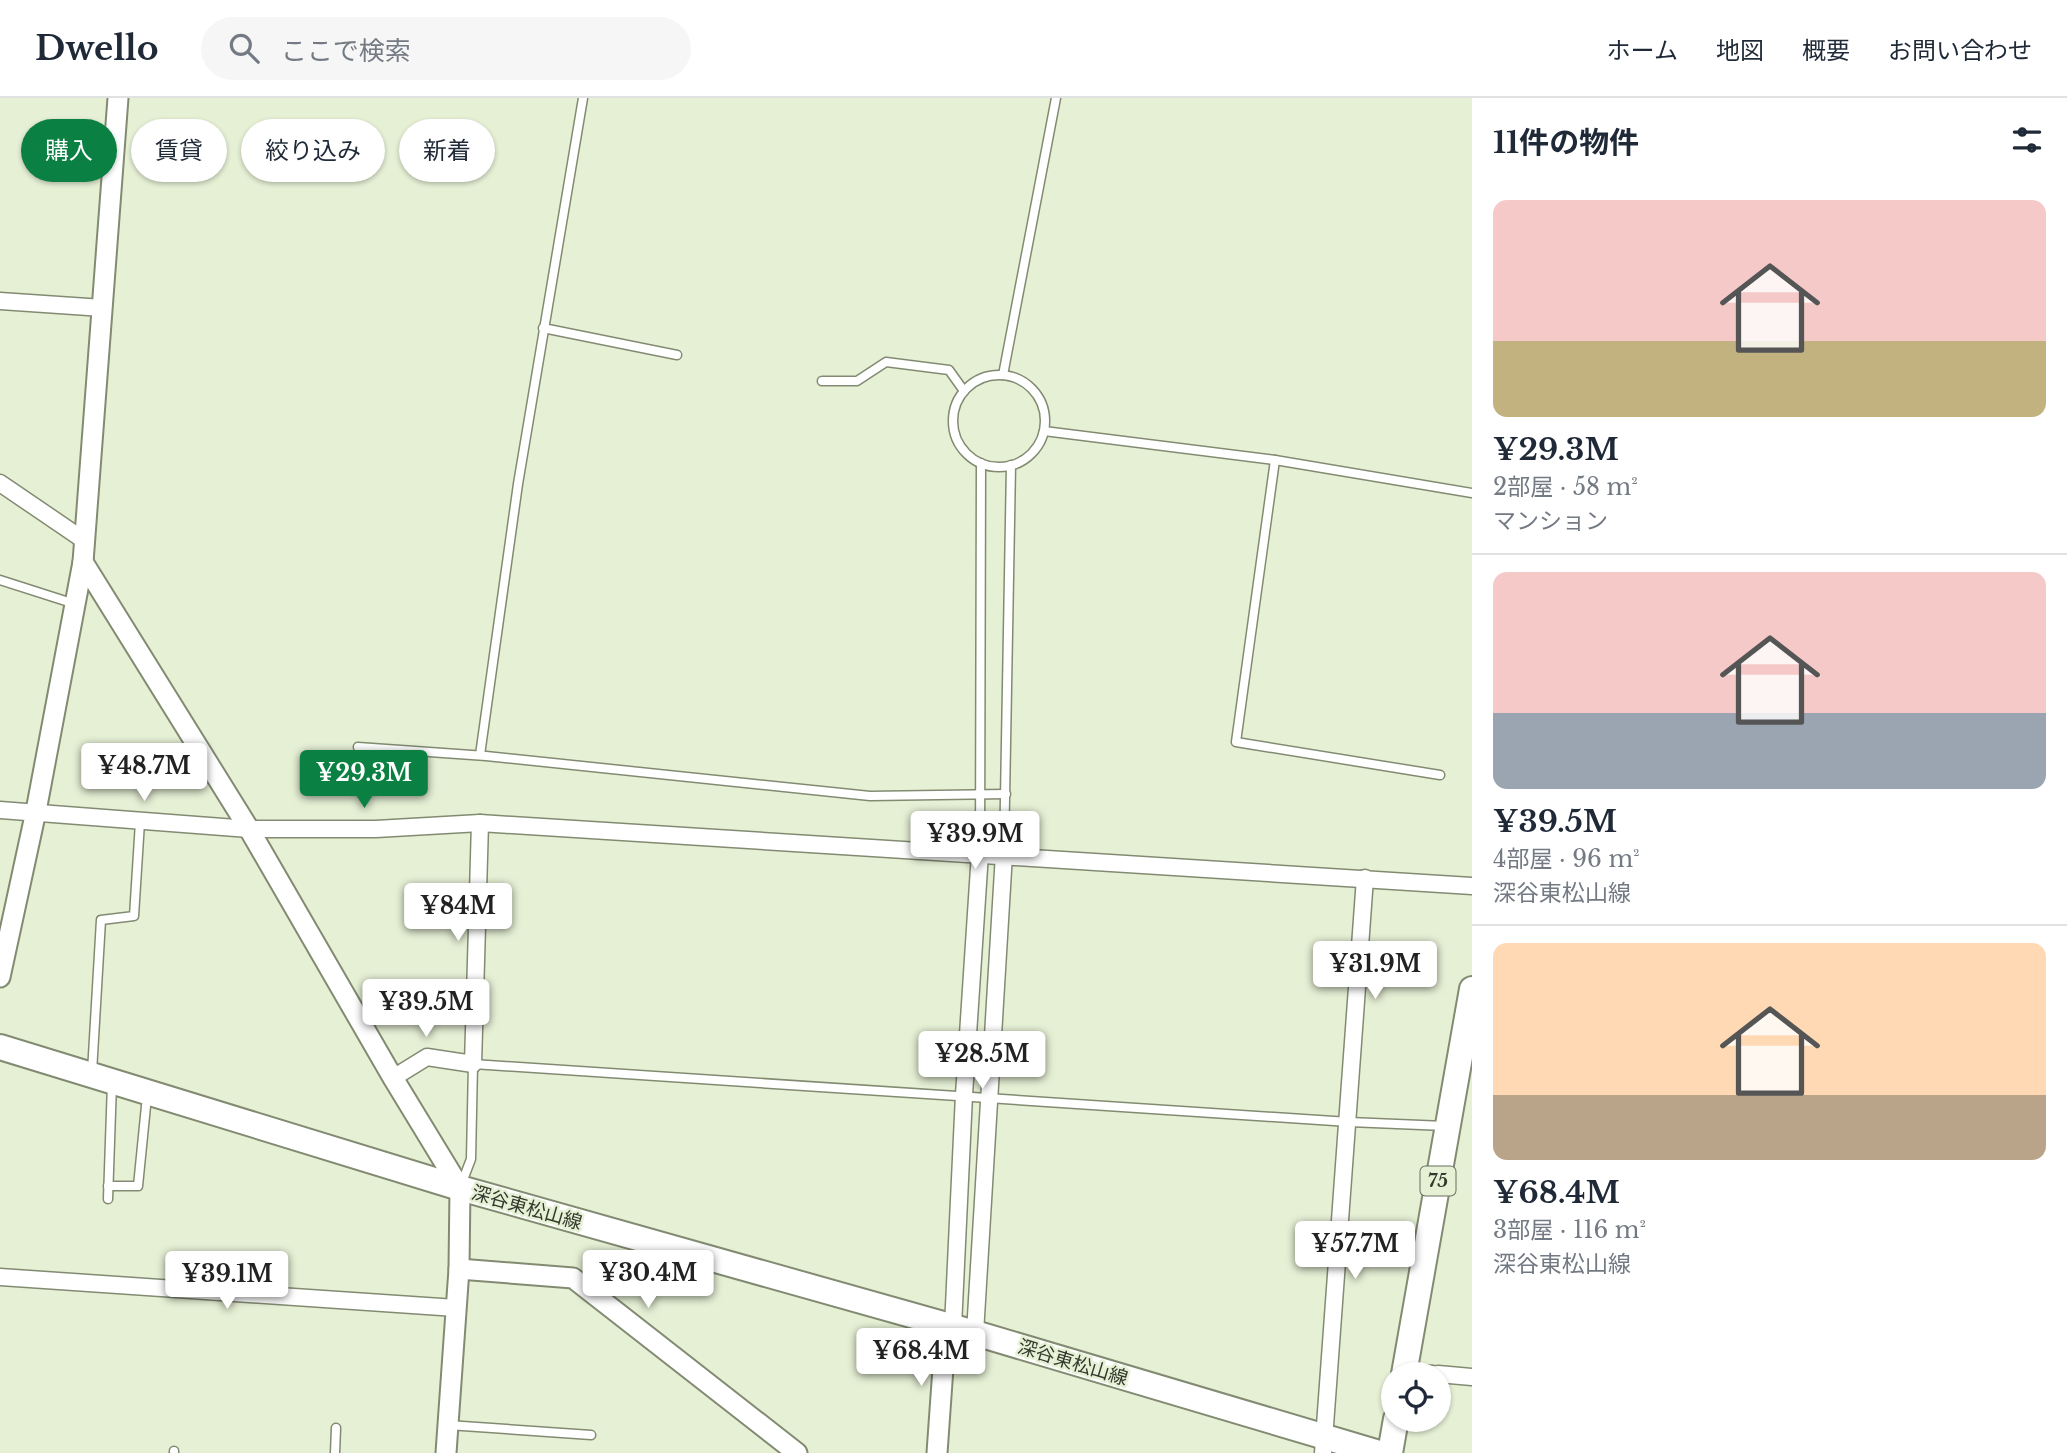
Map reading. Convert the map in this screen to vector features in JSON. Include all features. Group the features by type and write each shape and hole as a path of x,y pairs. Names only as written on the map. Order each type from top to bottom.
{"main road":[{"name":"75","path":"1407,1362 1472,989"},
{"name":"深谷東松山線","path":"0,1047 460,1188 958,1328 1324,1445 1380,1453"},
{"path":"1390,1453 1394,1432"}],"street":[{"path":"0,977 36,811 83,562 118,98"},
{"path":"0,301 103,308"},
{"path":"0,483 85,541"},
{"path":"83,562 249,828 393,1079 460,1188 459,1269 446,1453"},
{"path":"0,810 249,828 376,829 480,823 1472,886"},
{"path":"393,1079 427,1057 472,1064 480,823"},
{"path":"958,1328 964,1095 980,853"},
{"path":"937,1453 958,1328 989,1097 1004,855"},
{"path":"1324,1445 1365,878"},
{"path":"459,1269 573,1278 797,1453"},
{"path":"0,1277 456,1308"},
{"path":"1451,1375 1472,1377"}],"lane":[{"path":"480,755 518,484 583,98"},
{"path":"1003,375 1056,98"},
{"path":"543,328 677,355"},
{"path":"822,381 857,381 886,362 949,370 964,391"},
{"path":"1003,375 1018,379 1031,388 1045,416 1044,431 1032,453 1011,465 995,466 981,463 969,456 954,432 956,404 964,391 989,376 1003,375"},
{"path":"1044,431 1275,460 1472,493"},
{"path":"1275,460 1236,741 1440,775"},
{"path":"980,853 981,463"},
{"path":"1004,855 1011,465"},
{"path":"0,580 75,604"},
{"path":"358,747 480,755 870,796 1006,794"},
{"path":"107,1199 102,1078 101,920 134,916 140,822"},
{"path":"460,1188 471,1159 472,1064 1349,1122 1448,1126"},
{"path":"108,1186 138,1186 147,1092"},
{"path":"448,1425 591,1435"},
{"path":"335,1453 336,1428"}]}
